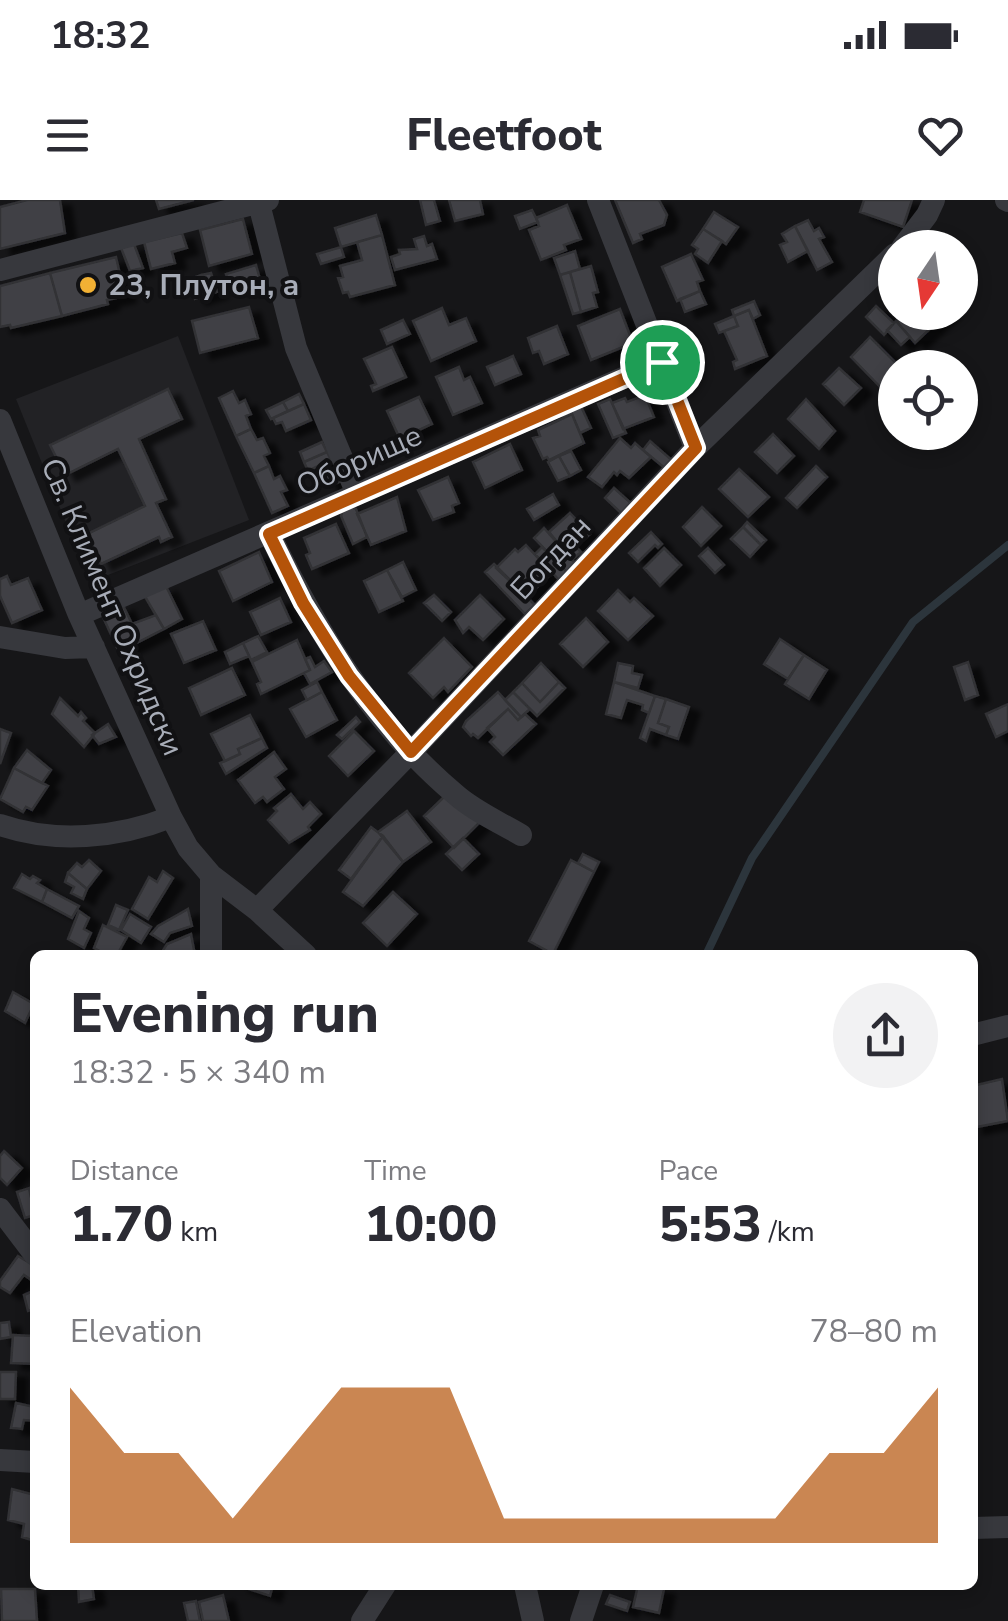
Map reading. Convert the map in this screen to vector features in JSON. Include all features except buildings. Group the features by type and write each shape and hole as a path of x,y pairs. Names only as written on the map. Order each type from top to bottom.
{"street":[{"path":"598,200 696,448"},
{"path":"916,230 934,200"},
{"path":"0,270 262,201 296,348 357,494"},
{"name":"Богдан","path":"257,910 696,448 878,271"},
{"name":"Оборище","path":"79,616 662,362"},
{"name":"Св. Климент Охридски","path":"0,420 79,616 188,848 210,875 257,910 301,950"},
{"path":"269,534 303,603 349,676 411,752 458,797 520,835"},
{"path":"0,637 65,648 94,647"},
{"path":"0,825 72,837 135,832 171,817"},
{"path":"210,875 210,950"},
{"path":"978,1034 1008,1026"},
{"path":"0,1210 30,1249"},
{"path":"0,1460 30,1462"},
{"path":"978,1528 1008,1527"},
{"path":"362,1621 382,1590"},
{"path":"526,1590 532,1621"},
{"path":"581,1621 591,1590"}],"shaded area":[{"path":"178,336 249,520 90,582 16,399"}],"waterway":[{"path":"708,950 752,858 913,622 1008,545"}],"place":[{"name":"23, Плутон, а","path":"88,285"}],"route":[{"path":"662,362 696,448 411,752 349,676 303,603 269,534 662,362"}]}
